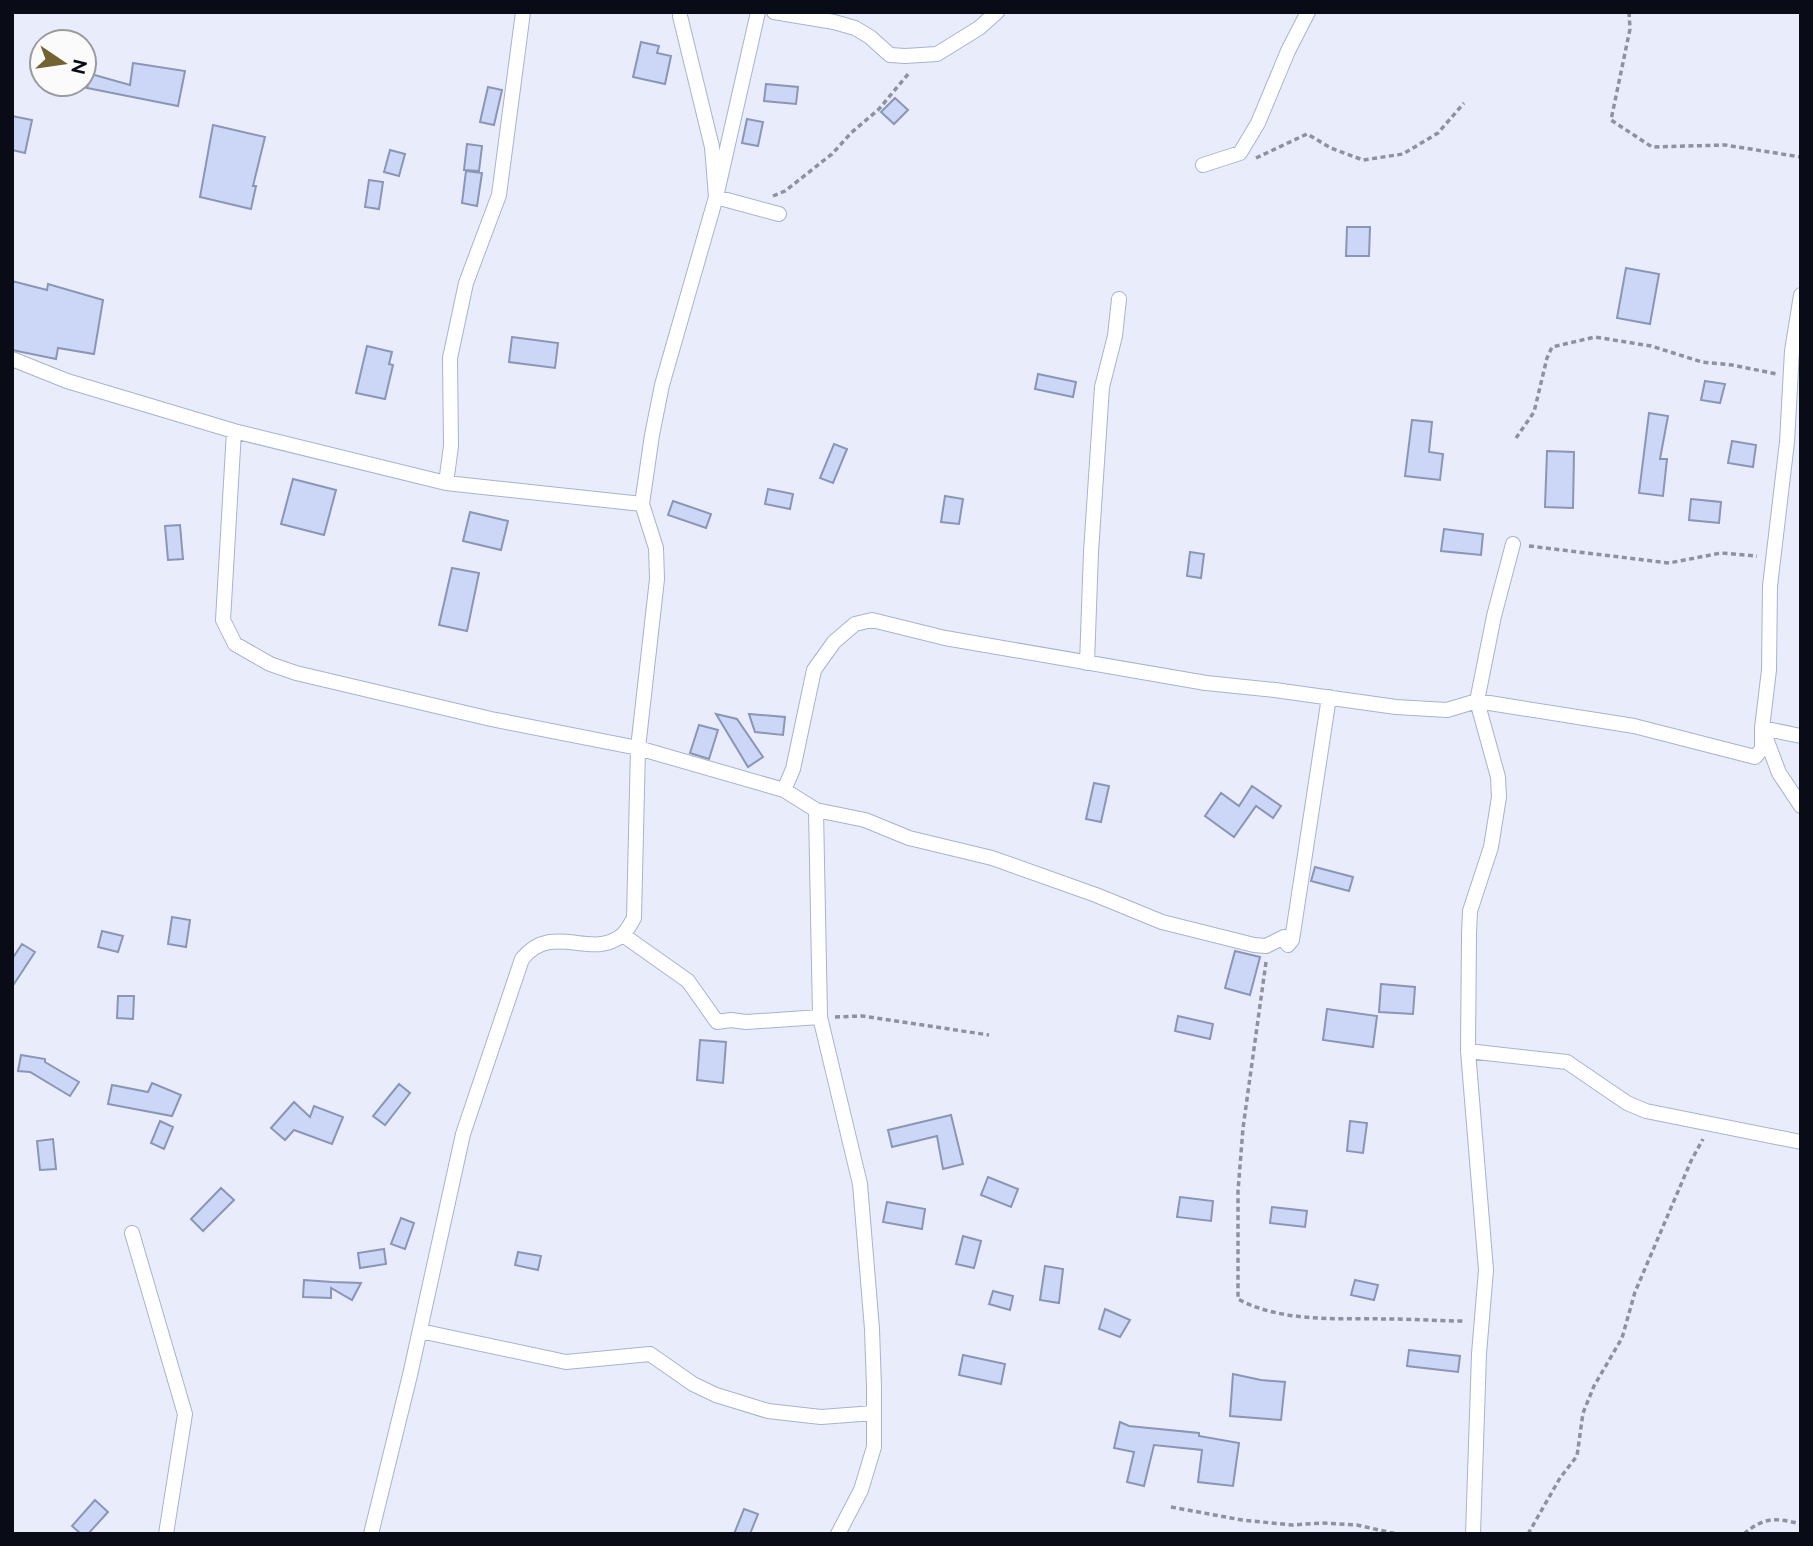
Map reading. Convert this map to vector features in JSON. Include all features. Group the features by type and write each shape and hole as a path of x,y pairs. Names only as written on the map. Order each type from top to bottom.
{"street":[{"path":"446,483 451,446 450,358 466,283 499,194 523,12"},
{"path":"371,1534 420,1331 463,1134 522,959 539,943 551,941 606,944 623,935 635,918 638,748 657,565 656,548 642,504 662,385 716,197 758,12"},
{"path":"774,12 855,28 890,55 937,54 979,28 997,12"},
{"path":"1203,166 1240,153 1258,123 1288,51 1308,12"},
{"path":"680,16 712,147 716,197"},
{"path":"716,197 779,214"},
{"path":"784,790 793,769 814,670 834,642 855,624 872,620 945,638 1206,683 1396,707 1447,710 1476,701 1634,726 1755,757 1762,749 1769,670 1770,586 1796,378 1801,295"},
{"path":"1087,663 1091,540 1102,387 1115,336 1119,299"},
{"path":"12,359 67,381 234,431 446,483 642,504"},
{"path":"234,431 223,620 235,644 270,664 296,673 491,719 638,748 784,790 816,810 865,820 909,838 992,858 1162,922 1241,942 1266,946 1284,937 1288,945 1292,940 1329,697"},
{"path":"1474,1534 1485,1253 1468,1051 1470,912 1491,847 1499,797 1499,777 1476,701 1513,544"},
{"path":"1762,729 1801,736"},
{"path":"1762,729 1779,773 1801,806"},
{"path":"816,810 820,1017 860,1184 872,1329 874,1447 861,1490 838,1534"},
{"path":"623,935 688,981 717,1021 746,1022 820,1017"},
{"path":"1468,1051 1567,1062 1627,1103 1663,1116 1801,1142"},
{"path":"132,1233 185,1414 166,1534"},
{"path":"420,1331 566,1362 650,1354 693,1384 742,1404 794,1416 848,1417 874,1413"}],"path":[{"path":"1629,12 1629,29 1611,120 1652,147 1725,145 1801,157"},
{"path":"752,206 785,191 832,154 879,109 906,75 937,54"},
{"path":"1256,158 1307,134 1331,148 1363,160 1402,154 1438,133 1464,103"},
{"path":"1516,438 1534,412 1552,347 1595,337 1651,346 1702,362 1796,378"},
{"path":"1513,544 1669,563 1721,553 1773,557"},
{"path":"1266,946 1266,973 1243,1128 1238,1191 1238,1299 1251,1306 1288,1315 1338,1319 1481,1322"},
{"path":"820,1017 862,1016 989,1035"},
{"path":"1528,1534 1560,1478 1577,1456 1583,1413 1594,1386 1622,1338 1635,1292 1691,1161 1711,1125"},
{"path":"1171,1507 1242,1520 1292,1525 1357,1525 1397,1534"},
{"path":"1744,1534 1756,1523 1777,1518 1801,1524"}],"building":[{"path":"641,42 659,46 657,53 671,56 665,84 633,77"},
{"path":"133,63 185,71 178,106 98,90 98,76 130,85"},
{"path":"766,84 798,87 796,104 764,101"},
{"path":"488,87 502,90 494,125 480,122"},
{"path":"895,98 908,110 894,124 881,112"},
{"path":"12,116 32,120 25,153 12,150"},
{"path":"747,119 763,122 758,146 742,143"},
{"path":"213,125 265,137 253,186 256,186 251,209 200,197"},
{"path":"467,144 482,146 479,171 464,170"},
{"path":"390,150 405,154 399,176 384,172"},
{"path":"466,171 482,173 477,206 462,203"},
{"path":"369,180 383,182 379,209 365,207"},
{"path":"1347,227 1370,227 1369,256 1346,256"},
{"path":"1626,268 1659,274 1650,324 1617,318"},
{"path":"12,281 47,290 48,284 103,300 94,354 58,348 56,359 12,350"},
{"path":"512,337 558,343 555,368 509,362"},
{"path":"367,346 392,352 389,364 393,365 385,399 356,393"},
{"path":"1038,374 1076,382 1073,397 1035,389"},
{"path":"1705,381 1725,384 1720,403 1701,400"},
{"path":"1649,413 1668,416 1660,459 1667,459 1663,496 1639,493"},
{"path":"1412,420 1432,422 1429,452 1443,454 1440,480 1405,476"},
{"path":"1732,441 1756,445 1753,467 1728,463"},
{"path":"834,444 847,449 833,483 820,478"},
{"path":"1547,451 1574,452 1573,508 1545,507"},
{"path":"293,479 336,490 324,535 281,524"},
{"path":"768,489 793,494 790,509 765,504"},
{"path":"945,496 963,499 959,524 941,522"},
{"path":"1691,499 1721,502 1719,523 1689,520"},
{"path":"673,501 711,514 706,528 668,515"},
{"path":"470,512 508,521 501,550 463,541"},
{"path":"180,525 183,559 168,560 165,526"},
{"path":"1444,529 1483,534 1481,555 1441,551"},
{"path":"1190,552 1204,554 1201,578 1187,576"},
{"path":"452,568 479,573 467,631 439,625"},
{"path":"716,714 737,719 763,757 748,767"},
{"path":"749,714 785,717 783,735 755,732"},
{"path":"699,725 718,730 709,759 690,753"},
{"path":"1094,783 1109,786 1101,822 1086,819"},
{"path":"1252,786 1281,806 1273,818 1256,806 1234,837 1205,816 1221,793 1239,806"},
{"path":"1315,867 1353,877 1349,891 1311,881"},
{"path":"172,917 190,920 186,947 168,944"},
{"path":"102,931 123,936 118,952 98,947"},
{"path":"22,944 35,952 12,987 12,959"},
{"path":"1235,951 1260,957 1250,995 1225,988"},
{"path":"1381,984 1415,987 1413,1014 1379,1012"},
{"path":"118,996 134,996 133,1019 117,1018"},
{"path":"1327,1009 1377,1016 1373,1047 1323,1040"},
{"path":"1178,1016 1213,1024 1210,1039 1175,1031"},
{"path":"700,1040 726,1042 723,1083 697,1080"},
{"path":"21,1055 45,1059 45,1062 79,1082 70,1096 30,1072 18,1071"},
{"path":"152,1083 181,1095 172,1116 108,1104 112,1085 148,1092"},
{"path":"399,1084 410,1093 385,1125 373,1116"},
{"path":"294,1102 310,1117 314,1106 343,1117 332,1144 294,1130 285,1140 271,1128"},
{"path":"951,1115 963,1164 943,1169 937,1136 892,1147 888,1130"},
{"path":"160,1121 173,1127 164,1149 151,1143"},
{"path":"1350,1121 1367,1123 1363,1153 1347,1151"},
{"path":"53,1139 56,1169 40,1170 37,1141"},
{"path":"988,1177 1018,1189 1011,1207 981,1195"},
{"path":"221,1188 234,1200 203,1231 191,1219"},
{"path":"1180,1197 1213,1201 1211,1221 1177,1217"},
{"path":"887,1202 925,1209 922,1229 883,1222"},
{"path":"1272,1207 1307,1211 1305,1227 1270,1223"},
{"path":"401,1218 414,1223 405,1249 391,1244"},
{"path":"963,1236 981,1241 974,1268 956,1264"},
{"path":"384,1249 386,1264 360,1268 358,1253"},
{"path":"518,1252 541,1256 538,1270 515,1265"},
{"path":"1045,1266 1063,1269 1059,1303 1040,1300"},
{"path":"304,1280 361,1283 352,1300 331,1288 331,1298 303,1297"},
{"path":"1355,1280 1378,1285 1374,1300 1351,1295"},
{"path":"993,1291 1013,1296 1010,1310 989,1304"},
{"path":"1105,1309 1130,1320 1120,1337 1099,1329"},
{"path":"1409,1350 1460,1356 1458,1372 1407,1366"},
{"path":"963,1355 1005,1364 1001,1384 959,1375"},
{"path":"1233,1374 1285,1382 1281,1420 1230,1416"},
{"path":"1120,1422 1129,1426 1199,1433 1199,1436 1239,1443 1233,1486 1198,1482 1202,1450 1154,1445 1144,1486 1127,1482 1134,1452 1114,1448"},
{"path":"95,1500 108,1512 88,1534 81,1534 72,1526"},
{"path":"744,1509 758,1514 750,1534 734,1534"}]}
